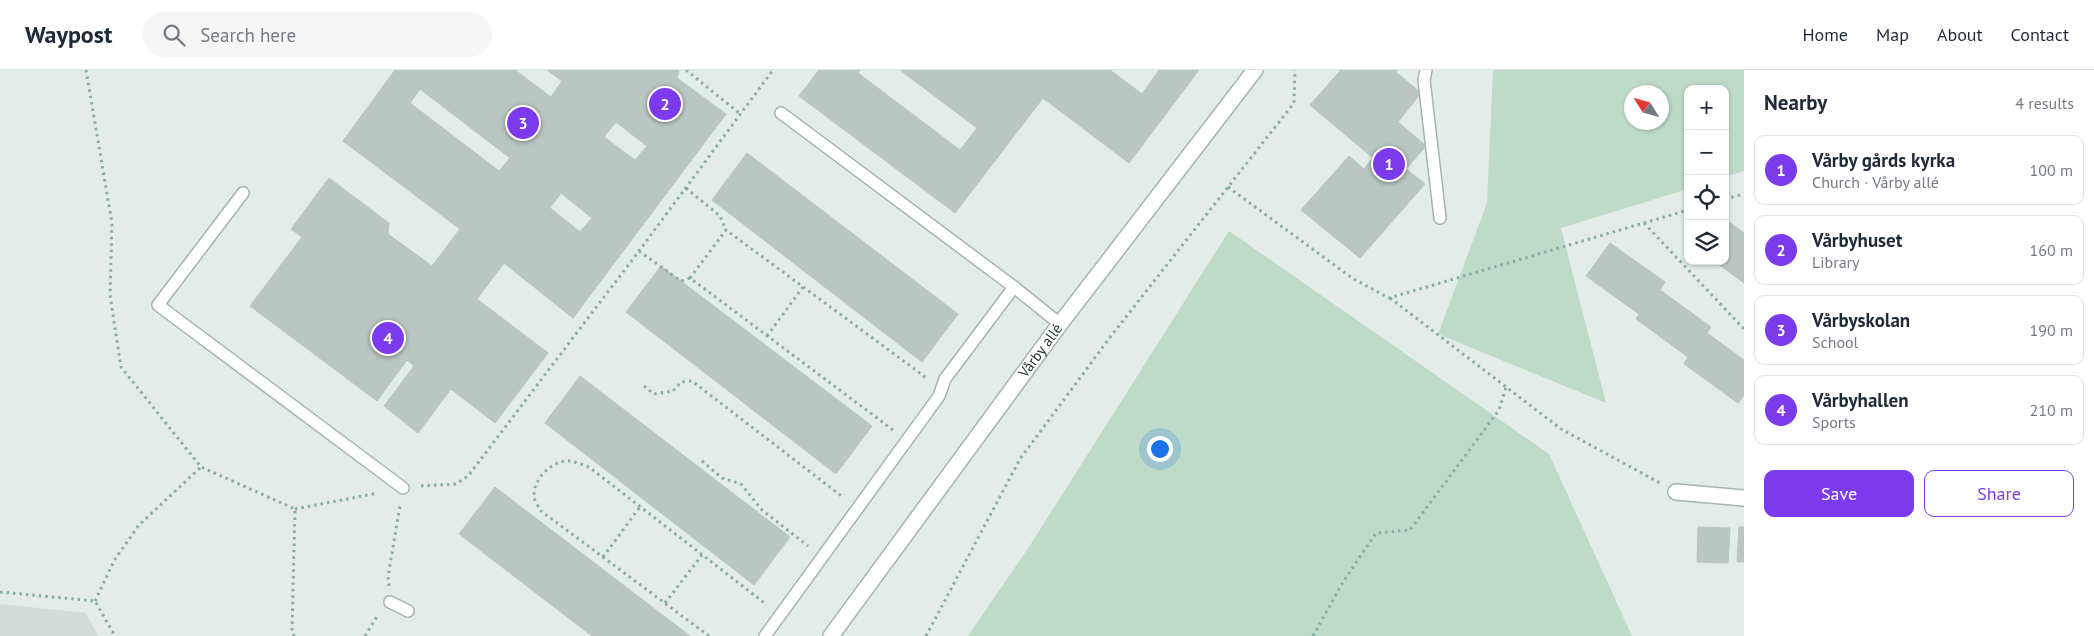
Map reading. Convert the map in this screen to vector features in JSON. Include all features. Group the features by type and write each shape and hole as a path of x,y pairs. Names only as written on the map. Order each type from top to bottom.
{"street":[{"name":"Vårby allé","path":"831,636 1060,324 1255,70"},
{"path":"1676,492 1744,498"}],"lane":[{"path":"1426,70 1424,80 1440,218"},
{"path":"781,113 1014,287 1060,324"},
{"path":"243,192 158,305 403,488"},
{"path":"765,636 939,396 945,379 1014,287"},
{"path":"390,602 408,611"}],"path":[{"path":"86,70 112,223 110,295 121,366 201,467 295,509 403,488 456,484 468,476 639,251 739,113 773,70"},
{"path":"686,70 739,113"},
{"path":"926,636 1020,460 1111,336 1294,103 1295,70"},
{"path":"1228,187 1352,278 1389,298 1561,430 1676,492"},
{"path":"685,188 720,216 726,230 924,376 923,385"},
{"path":"1729,198 1744,194"},
{"path":"1389,298 1684,211"},
{"path":"1644,223 1744,329"},
{"path":"639,251 681,281 690,278 726,230"},
{"path":"690,278 893,430 896,426"},
{"path":"767,336 803,287"},
{"path":"644,386 654,394 673,391 681,382 692,381 849,502"},
{"path":"1313,636 1343,582 1376,533 1410,530 1499,410 1506,387"},
{"path":"709,636 540,511 534,497 542,474 554,464 569,460 589,467 769,607"},
{"path":"702,461 722,478 741,484 762,510 812,550"},
{"path":"95,601 115,559 139,525 201,467"},
{"path":"365,636 379,613 390,602 388,577 403,488"},
{"path":"603,558 640,507"},
{"path":"294,636 292,629 295,509"},
{"path":"665,603 702,555"},
{"path":"0,592 95,601"},
{"path":"95,601 114,636"}],"shaded area":[{"path":"0,604 86,613 98,636 0,636"}],"green space":[{"path":"1493,70 1744,70 1744,171 1729,176 1729,85 1684,85 1684,190 1561,228 1606,403 1438,334 1487,203"},
{"path":"1229,231 1549,454 1632,636 968,636 1029,547"}],"building":[{"path":"395,70 515,70 551,97 562,81 547,70 679,70 677,78 726,114 573,318 504,263 477,299 548,353 495,423 451,389 418,433 384,406 414,366 407,360 377,401 250,306 302,237 291,229 329,178 389,223 388,234 432,266 460,229 343,141","holes":["420,89 510,158 499,171 410,103","616,122 647,146 635,160 604,137","561,193 592,218 580,232 550,208"]},
{"path":"819,70 860,70 858,73 960,150 977,128 900,70 1110,70 1142,94 1159,70 1199,70 1129,163 1043,98 955,213 799,96"},
{"path":"1341,70 1397,70 1396,72 1421,93 1398,122 1426,146 1406,169 1425,184 1360,258 1301,210 1349,156 1364,169 1373,158 1310,105"},
{"path":"747,153 958,314 922,362 712,200"},
{"path":"1729,222 1744,233 1744,283 1719,265 1729,265"},
{"path":"1610,243 1665,282 1660,290 1711,327 1707,333 1744,360 1744,395 1738,403 1684,364 1688,357 1636,319 1639,314 1586,276"},
{"path":"661,266 872,426 836,474 626,312"},
{"path":"580,376 790,537 754,585 545,423"},
{"path":"495,487 690,636 592,636 459,534"},
{"path":"1698,527 1730,528 1728,563 1697,562"},
{"path":"1739,527 1744,527 1744,562 1737,562"}],"place":[{"name":"Vårbyhuset","path":"665,104"},
{"name":"Vårbyskolan","path":"523,123"},
{"name":"Vårby gårds kyrka","path":"1389,164"},
{"name":"Vårbyhallen","path":"388,338"}]}
